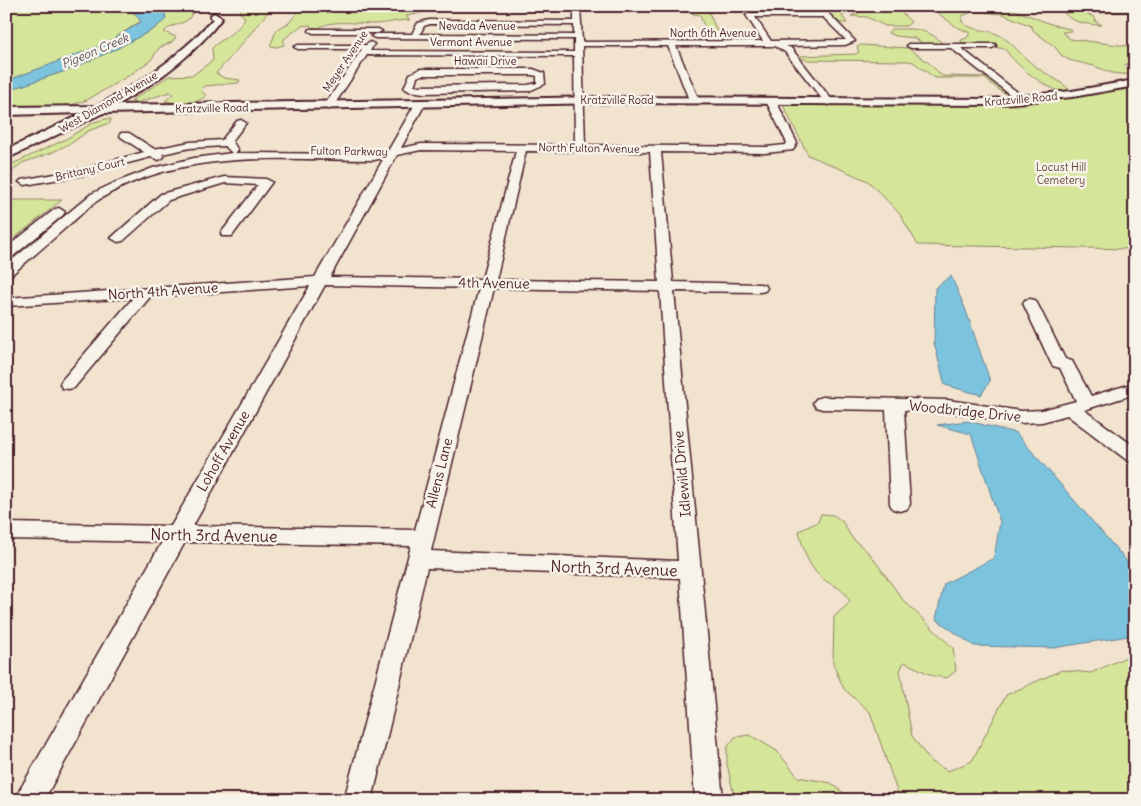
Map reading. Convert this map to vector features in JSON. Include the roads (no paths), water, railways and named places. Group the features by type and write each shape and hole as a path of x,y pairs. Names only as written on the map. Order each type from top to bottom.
{"main road":[{"name":"West Diamond Avenue","path":"6,155 97,110 143,83 186,52 206,34 218,18 217,11"},
{"name":"West Diamond Avenue","path":"6,147 82,110 164,61 187,42 207,19 217,11"},
{"name":"Kratzville Road","path":"6,111 580,100 976,102 1021,100 1110,89 1135,83"}],"street":[{"path":"577,6 580,147"},
{"name":"North 6th Avenue","path":"578,41 672,45 774,44 849,43 851,41 828,17 818,14 750,15 774,44"},
{"path":"414,36 424,23 577,23"},
{"name":"Nevada Avenue","path":"313,31 578,41"},
{"name":"Meyer Avenue","path":"329,106 378,32"},
{"path":"774,44 788,50 829,102"},
{"path":"672,45 694,100"},
{"path":"911,46 992,46"},
{"path":"953,46 1021,100"},
{"name":"Vermont Avenue","path":"298,47 578,54"},
{"name":"Hawaii Drive","path":"423,72 531,72 542,76 541,84 535,87 466,89 418,90 408,87 414,75 423,72"},
{"path":"462,103 466,89"},
{"name":"North Fulton Avenue","path":"393,151 421,147 786,149 792,143 771,101"},
{"name":"Lohoff Avenue","path":"28,800 176,534 420,104"},
{"path":"230,161 227,139 241,123"},
{"path":"125,135 165,161"},
{"name":"Brittany Court","path":"25,182 82,172 153,153 197,144 230,161"},
{"name":"Allens Lane","path":"358,800 486,283 522,147"},
{"name":"Idlewild Drive","path":"655,149 709,800"},
{"name":"Fulton Parkway","path":"6,272 108,189 131,179 171,166 194,161 374,157 393,151"},
{"name":"Fulton Parkway","path":"6,255 68,204 95,187 127,173 192,155 230,161"},
{"path":"227,233 266,182 230,161"},
{"path":"118,238 165,197 230,161"},
{"name":"4th Avenue","path":"320,281 667,286"},
{"name":"North 4th Avenue","path":"6,302 320,281"},
{"path":"667,286 760,288"},
{"path":"68,384 145,292"},
{"path":"1030,302 1059,363 1066,364 1078,406 1135,456"},
{"name":"Woodbridge Drive","path":"822,403 964,407 1022,418 1042,416 1135,388"},
{"path":"895,404 900,504"},
{"name":"North 3rd Avenue","path":"6,531 176,534 420,549 690,570"}],"water":[{"name":"Pigeon Creek","path":"111,6 146,6 164,10 166,19 154,29 116,49 71,69 6,91 6,81 105,44 141,22 135,13"},
{"path":"951,276 965,308 990,381 981,395 945,385 934,343 935,288"},
{"path":"968,421 1016,433 1125,559 1135,576 1135,635 1053,648 974,646 936,619 944,584 994,558 1000,522 971,434 937,425"}],"park label":[{"name":"Locust Hill Cemetery","path":"1061,173"}]}
